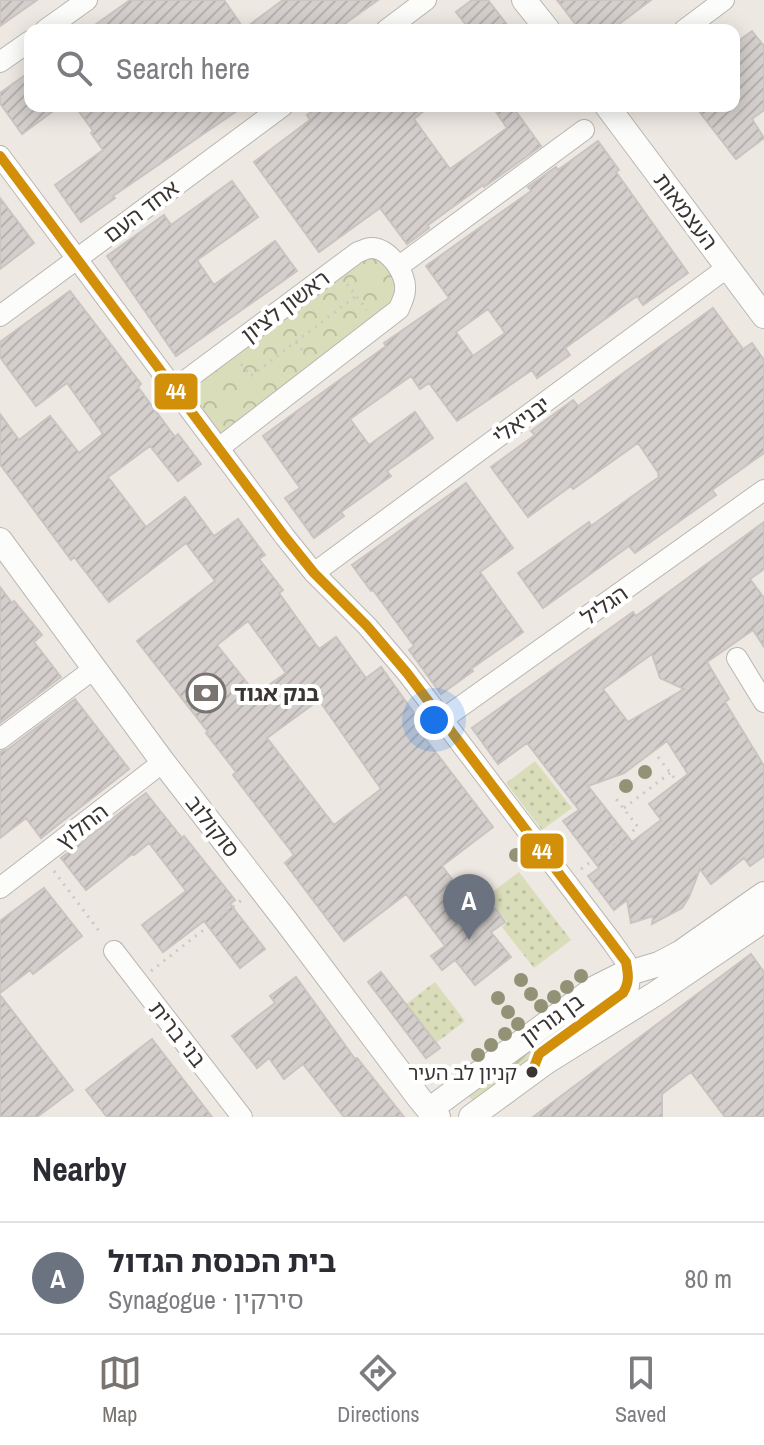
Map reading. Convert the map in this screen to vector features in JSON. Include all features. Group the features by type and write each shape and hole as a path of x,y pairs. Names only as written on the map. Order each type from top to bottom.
{"street":[{"path":"53,24 87,0"},
{"path":"394,24 426,0"},
{"path":"524,0 543,24"},
{"path":"692,24 724,0"},
{"path":"0,62 24,45"},
{"name":"אחד העם","path":"0,316 275,112"},
{"name":"העצמאות","path":"612,112 764,316"},
{"path":"219,448 399,309 406,287 398,267 584,130"},
{"path":"0,156 285,537 314,573 367,626 443,719 626,962 627,986 623,993 539,1054 532,1072"},
{"name":"ראשון לציון","path":"174,389 358,252 369,247 378,249 398,267"},
{"name":"יבניאלי","path":"314,573 728,267"},
{"name":"הגליל","path":"443,719 764,490"},
{"name":"סוקולוב","path":"0,540 429,1115"},
{"path":"737,658 764,702"},
{"path":"0,739 95,668"},
{"name":"החלוץ","path":"0,888 163,762"},
{"name":"בן גוריון","path":"429,1115 595,988 619,976 659,964 763,906"},
{"name":"בן גוריון","path":"471,1117 532,1072 655,994 763,906"},
{"name":"בני ברית","path":"114,951 242,1117"}],"path":[{"path":"335,269 379,325"},
{"path":"229,349 251,376 356,296"},
{"path":"658,757 683,789"},
{"path":"624,808 670,773"},
{"path":"565,881 638,827 613,795"},
{"path":"43,856 114,951"},
{"path":"138,981 246,896"}],"green space":[{"path":"378,249 404,296 219,448 174,389"},
{"path":"535,761 572,808 542,830 506,783"},
{"path":"519,872 571,940 534,968 502,927 507,922 487,896"},
{"path":"435,982 465,1021 436,1043 406,1004"},
{"path":"615,985 618,989 533,1053 524,1069 476,1105 467,1094"}],"building":[{"path":"0,0 37,0 0,26"},
{"path":"130,0 224,0 241,24 96,24"},
{"path":"283,0 378,0 344,24 251,24"},
{"path":"472,0 488,0 506,24 465,24 456,12"},
{"path":"557,0 651,0 619,24 575,24"},
{"path":"752,31 764,46 764,110 752,119 764,138 736,159 700,112 740,112 740,40"},
{"path":"24,76 24,112 52,112 22,134 0,103 0,93"},
{"path":"79,112 235,112 113,196 115,198 81,222 55,185 103,150 91,133 93,131"},
{"path":"311,112 423,112 414,119 450,169 507,128 496,112 516,112 541,146 428,225 429,228 407,244 380,208 319,252 254,162 310,120 307,115"},
{"path":"598,141 619,170 616,172 688,273 643,305 637,296 565,348 570,355 537,378 532,370 457,421 429,383 420,389 411,376 350,419 369,445 415,412 433,438 387,471 391,476 341,512 344,516 314,538 285,498 300,488 263,436 386,346 384,343 449,298 426,266 531,191 528,187 556,167 558,170","holes":["488,309 505,333 473,356 456,332"]},
{"path":"232,181 258,217 197,260 214,285 275,241 297,271 176,356 107,256 164,215 171,225"},
{"path":"0,198 34,243 0,269"},
{"path":"70,291 141,384 138,387 175,437 178,434 201,464 178,481 150,446 108,477 146,527 185,497 214,536 238,519 265,555 259,559 283,590 279,593 319,649 336,637 366,678 381,667 429,734 424,737 493,827 442,866 482,918 495,908 505,922 491,932 511,957 475,985 455,960 442,970 431,956 445,946 406,894 344,941 285,863 294,855 233,775 236,772 208,732 137,641 215,581 186,543 109,602 74,557 71,560 0,464 0,414 19,440 50,416 79,453 103,434 67,383 36,406 0,357 0,342","holes":["248,621 286,673 256,694 217,645","319,700 381,789 334,825 267,738"]},
{"path":"713,308 743,349 752,343 764,360 764,453 712,490 716,495 635,553 629,546 543,608 518,573 589,522 591,526 659,474 638,443 528,517 491,467 535,435 531,431 573,400 578,406"},
{"path":"466,483 513,548 480,572 523,632 441,694 409,650 414,646 352,565"},
{"path":"764,522 764,569 750,579 764,598 764,647 753,630 707,662 729,699 725,702 764,766 764,856 750,866 744,858 711,884 700,869 682,908 652,924 653,916 631,923 627,900 614,910 588,876 599,868 563,821 579,810 527,743 498,764 472,728 633,612 636,616","holes":["652,654 660,678 684,689 628,722 603,689","667,741 688,774 649,804 661,820 632,842 588,786 624,773"]},
{"path":"0,587 42,635 34,642 61,677 0,723"},
{"path":"75,699 129,769 41,838 26,818 0,838 0,752"},
{"path":"146,793 235,900 230,904 265,949 240,968 204,921 163,952 142,925 186,891 149,843 86,890 61,858"},
{"path":"44,888 82,936 33,974 30,970 0,993 0,921"},
{"path":"751,954 764,972 764,1117 725,1117 691,1072 662,1094 662,1117 533,1117"},
{"path":"381,972 440,1048 426,1058 368,982"},
{"path":"296,977 355,1059 404,1117 344,1117 303,1064 284,1079 269,1058 257,1068 232,1036 275,1003 270,996"},
{"path":"0,995 73,1090 37,1117 0,1117"},
{"path":"152,1039 212,1117 107,1117 86,1090"}],"transit line":[{"name":"44","path":"0,156 285,537 314,573 367,626 407,673 626,962 628,981 623,993 539,1054 532,1072"}],"place":[{"name":"בנק אגוד","path":"206,693"},
{"name":"בית הכנסת הגדול","path":"469,940"},
{"name":"קניון לב העיר","path":"532,1072"}]}
